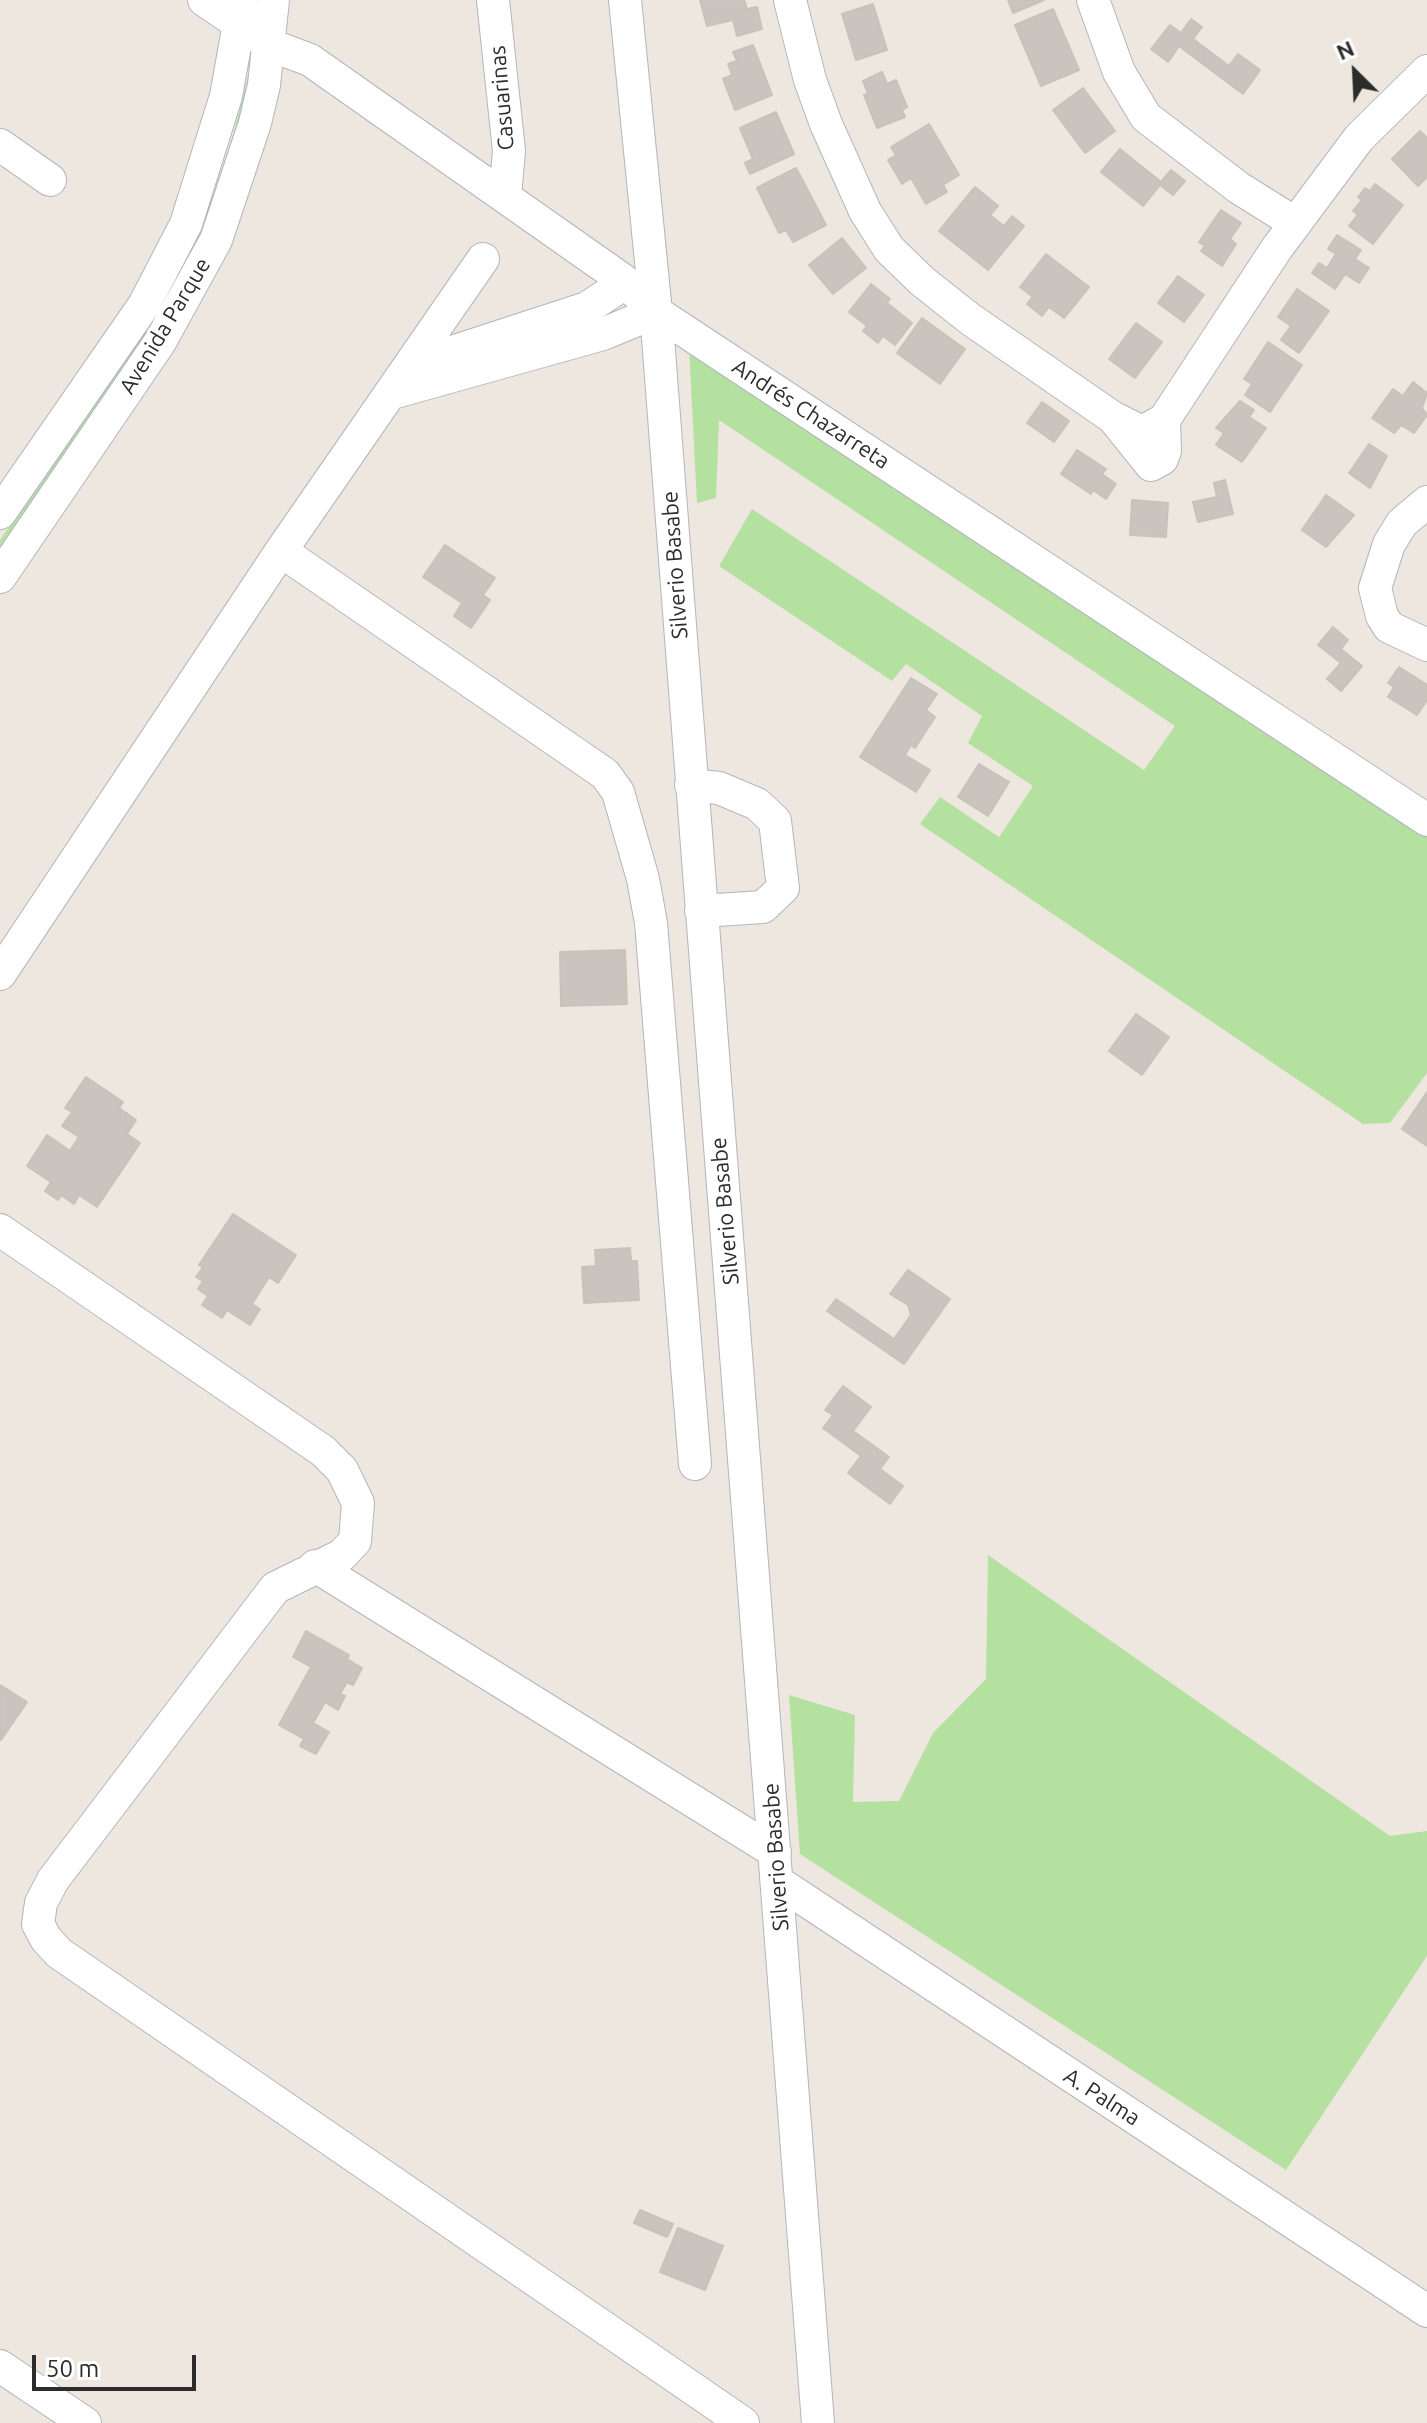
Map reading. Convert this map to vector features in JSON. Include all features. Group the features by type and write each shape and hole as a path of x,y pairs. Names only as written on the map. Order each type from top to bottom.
{"street":[{"name":"Andrés Chazarreta","path":"204,0 242,14 270,45 310,60 623,280 656,312 1427,820"},
{"name":"Avenida Parque","path":"0,577 187,298 230,204 255,123 270,45 273,0"},
{"name":"Casuarinas","path":"493,0 509,151 505,196"},
{"name":"Silverio Basabe","path":"625,0 656,312 818,2423"},
{"path":"790,0 810,80 826,124 865,211 889,249 922,281 970,319 1112,417 1151,465 1162,459 1165,451 1164,420 1295,223 1359,138 1427,71"},
{"path":"1093,0 1119,72 1146,117 1239,188 1295,223"},
{"name":"Avenida Parque","path":"0,513 144,305 167,264 205,174 242,14"},
{"path":"0,145 50,180"},
{"path":"0,974 281,551 483,259"},
{"path":"414,360 440,356 587,308 613,291 623,280"},
{"path":"392,393 603,334 656,312"},
{"path":"1427,487 1402,523 1376,577 1376,601 1389,627 1427,645"},
{"path":"1402,523 1427,502"},
{"path":"281,551 605,774 618,792 643,879 651,923 695,1464"},
{"path":"691,785 719,788 757,804 775,821 783,888 763,907 701,911"},
{"path":"0,1230 323,1451 342,1470 358,1503 355,1541 342,1555 275,1588 252,1615 53,1880 41,1903 38,1924 59,1953 734,2420"},
{"name":"A. Palma","path":"315,1566 777,1867 1427,2311"},
{"path":"0,2366 85,2423"}],"green space":[{"path":"252,46 259,51 229,172 181,287 0,554 0,540 175,283 224,171 249,73"},
{"path":"688,327 1427,821 1427,1073 1390,1123 1363,1124 920,824 940,797 999,837 1033,786 968,743 982,716 906,664 892,681 719,566 752,509 1144,770 1175,726 719,420 716,498 697,503"},
{"path":"988,1555 1390,1836 1427,1831 1427,1956 1286,2170 800,1854 789,1695 855,1715 853,1802 899,1801 933,1733 986,1679"}],"building":[{"path":"700,0 744,0 747,9 757,7 762,29 737,36 733,20 707,26"},
{"path":"1008,0 1044,0 1013,13"},
{"path":"873,4 887,50 856,60 842,14"},
{"path":"1053,9 1079,70 1041,86 1015,25"},
{"path":"1191,19 1202,27 1193,39 1229,66 1238,54 1260,70 1243,94 1179,46 1168,62 1151,49 1170,25 1181,33"},
{"path":"753,45 772,95 735,110 723,79 732,75 728,64 737,61 733,52"},
{"path":"882,72 887,84 896,80 907,107 902,110 905,117 877,128 864,95 868,94 863,81"},
{"path":"1083,88 1115,131 1085,153 1053,110"},
{"path":"776,112 794,154 750,174 745,163 753,159 740,128"},
{"path":"929,124 959,175 943,185 947,192 926,204 911,178 902,184 888,160 896,155 891,147"},
{"path":"1420,131 1427,138 1427,177 1418,186 1392,159"},
{"path":"1120,149 1161,182 1171,170 1185,181 1173,195 1160,185 1143,206 1101,172"},
{"path":"796,168 826,225 793,242 786,230 779,233 757,188"},
{"path":"1375,184 1403,205 1373,244 1349,226 1358,215 1353,211 1362,200 1358,197 1365,188 1370,191"},
{"path":"975,187 998,206 990,215 1004,226 1012,216 1024,226 988,270 939,231"},
{"path":"1221,210 1241,223 1230,239 1236,244 1222,266 1201,251 1205,246 1199,242"},
{"path":"1337,235 1361,250 1355,259 1369,268 1359,283 1345,274 1335,289 1312,273 1319,263 1327,268 1336,254 1328,249"},
{"path":"842,238 866,268 833,294 809,265"},
{"path":"1046,254 1089,287 1064,318 1049,307 1042,316 1027,304 1033,297 1020,287"},
{"path":"1178,276 1204,295 1184,322 1158,303"},
{"path":"871,284 890,299 887,303 912,323 895,345 883,336 878,343 863,331 867,326 849,312"},
{"path":"1297,289 1329,311 1299,353 1281,340 1291,326 1278,317"},
{"path":"922,318 965,349 940,384 897,353"},
{"path":"1136,323 1162,342 1135,378 1109,359"},
{"path":"1268,342 1302,365 1270,412 1245,395 1252,384 1244,379"},
{"path":"1413,382 1427,393 1422,408 1427,415 1414,433 1401,425 1394,433 1372,418 1393,389 1403,396"},
{"path":"1240,401 1254,410 1249,417 1266,428 1242,462 1216,445 1224,433 1216,428"},
{"path":"1042,402 1069,421 1054,442 1027,423"},
{"path":"1369,444 1387,456 1370,488 1349,473"},
{"path":"1077,450 1106,469 1102,474 1116,484 1106,499 1093,490 1091,494 1061,474"},
{"path":"1225,480 1233,514 1198,522 1193,502 1217,497 1214,483"},
{"path":"1326,495 1354,515 1326,547 1302,530"},
{"path":"1132,500 1168,503 1166,537 1130,535"},
{"path":"445,545 495,578 483,595 490,600 471,628 454,616 462,603 423,577"},
{"path":"1333,627 1348,640 1341,649 1362,666 1341,691 1327,679 1341,663 1318,645"},
{"path":"1399,667 1427,685 1427,700 1417,715 1388,697 1394,687 1388,683"},
{"path":"911,678 937,694 926,710 935,717 915,748 911,745 905,755 930,770 916,792 860,757"},
{"path":"979,764 1009,782 988,816 958,797"},
{"path":"625,950 627,1004 561,1006 560,952"},
{"path":"1136,1014 1169,1037 1142,1075 1109,1051"},
{"path":"86,1077 123,1102 119,1108 136,1120 127,1134 140,1143 97,1207 79,1195 74,1204 61,1195 58,1200 45,1191 51,1182 27,1166 47,1135 70,1151 79,1137 62,1126 72,1112 65,1108"},
{"path":"1427,1092 1427,1146 1402,1129"},
{"path":"233,1214 296,1255 278,1283 269,1277 252,1304 260,1309 250,1325 227,1310 222,1318 202,1305 208,1296 198,1289 203,1281 196,1277 203,1267 199,1265"},
{"path":"630,1248 631,1261 637,1261 639,1300 584,1303 582,1267 596,1266 595,1250"},
{"path":"908,1270 950,1299 904,1364 827,1311 836,1299 894,1339 911,1315 908,1305 890,1294"},
{"path":"843,1386 871,1407 853,1431 889,1457 880,1469 903,1486 890,1504 848,1473 861,1456 823,1428 833,1415 825,1410"},
{"path":"306,1631 349,1655 347,1659 362,1668 353,1685 347,1682 340,1694 345,1696 338,1710 325,1702 313,1723 329,1732 316,1754 300,1746 304,1739 279,1725 311,1667 293,1657"},
{"path":"0,1685 27,1702 1,1740 0,1740"},
{"path":"640,2210 673,2224 667,2237 634,2223"},
{"path":"678,2228 723,2246 705,2290 660,2272"}]}
